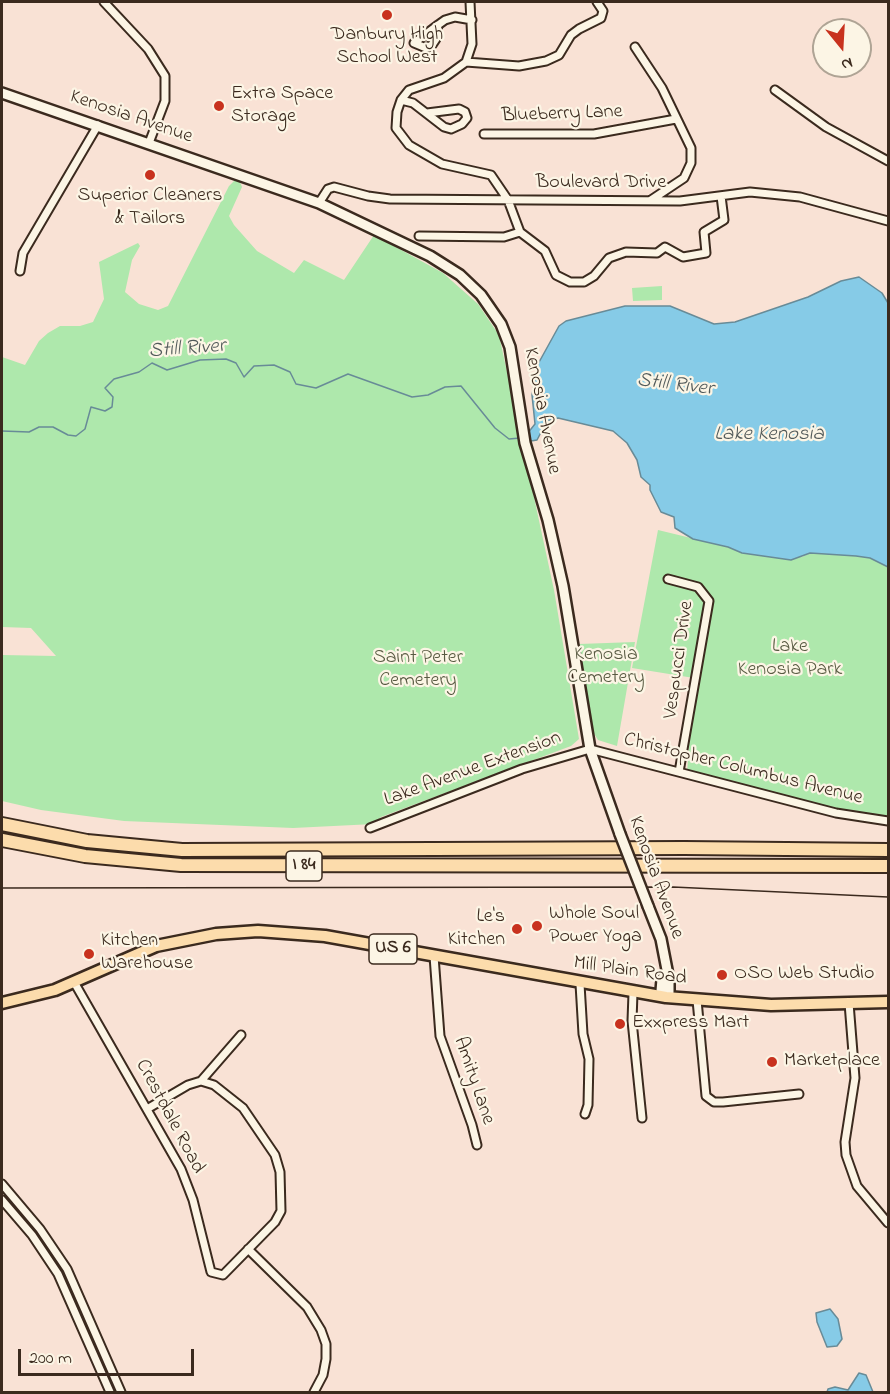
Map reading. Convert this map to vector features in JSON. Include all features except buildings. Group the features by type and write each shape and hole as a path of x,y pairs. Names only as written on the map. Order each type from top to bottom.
{"highway":[{"name":"I 84","path":"2,824 87,841 182,850 694,848 888,850"},
{"name":"I 84","path":"2,840 85,856 181,865 252,867 671,863 888,866"}],"main road":[{"name":"Mill Plain Road","path":"74,982 156,946 185,939 258,931 325,936 580,984 666,997 771,1005 888,1002"},
{"name":"US 6","path":"2,1003 31,997 74,982"}],"street":[{"path":"104,2 148,49 165,76 165,101 149,143"},
{"path":"470,2 472,44 466,62 444,78 409,90 401,100 395,122 400,136 409,145 442,164 491,175 508,200 520,232 545,251 556,275 570,282 584,282 594,276 609,258 621,253 657,253 665,247 683,256 706,253 704,232 724,220 721,196"},
{"path":"466,62 519,66 546,61 559,55 571,35 601,18 603,11 597,2"},
{"path":"438,25 455,18 472,20"},
{"path":"635,47 659,82 676,119 691,144 689,169 679,182 651,200"},
{"path":"775,90 826,127 888,161"},
{"name":"Kenosia Avenue","path":"2,93 319,203 430,256 460,275 481,294 501,324 510,348 525,443 559,566 590,749 661,939 666,975 669,980 669,992 666,997"},
{"path":"401,100 413,103 444,127 452,129 462,124 466,118 465,112 459,109 427,113"},
{"name":"Blueberry Lane","path":"483,134 594,134 676,119"},
{"path":"20,271 23,254 98,125"},
{"name":"Boulevard Drive","path":"319,203 328,189 334,187 383,199 694,200 750,192 783,195 888,221"},
{"path":"419,236 504,237 520,232"},
{"name":"Vespucci Drive","path":"668,579 698,587 709,601 679,772"},
{"name":"Christopher Columbus Avenue","path":"590,749 836,813 888,821"},
{"name":"Lake Avenue Extension","path":"370,828 522,769 590,749"},
{"name":"Amity Lane","path":"434,956 440,1036 477,1145"},
{"name":"Crestdale Road","path":"74,982 187,1183 211,1272 223,1275 248,1250"},
{"path":"580,984 583,1034 588,1059 588,1105 585,1114"},
{"path":"633,993 632,1021 642,1118"},
{"path":"697,1000 706,1096 714,1102 723,1102 799,1094"},
{"path":"849,1004 855,1077 845,1142 847,1161 857,1186 888,1223"},
{"path":"147,1109 188,1085 201,1081 241,1035"},
{"path":"201,1081 214,1085 243,1108 278,1163 281,1211 275,1222 248,1250 307,1307 321,1330 326,1344 326,1359 314,1392"},
{"path":"2,1184 40,1229 67,1269 121,1392"},
{"path":"2,1200 37,1242 58,1274 110,1392"}],"green space":[{"name":"Saint Peter Cemetery","path":"235,180 240,182 242,187 229,216 234,225 257,251 294,273 304,260 344,280 374,235 443,273 478,304 499,335 554,590 579,739 571,746 381,817 374,824 293,828 124,821 41,810 2,801 2,655 56,656 31,628 2,627 2,357 25,365 39,341 48,333 60,326 80,326 93,322 104,299 99,262 138,243 140,246 132,260 125,292 139,304 158,310 168,306 229,186"},
{"path":"662,286 662,300 633,301 632,288"},
{"name":"Lake Kenosia Park","path":"658,530 728,547 742,553 802,557 810,553 821,552 870,558 888,567 888,819 846,817 687,773 694,678 632,668"},
{"name":"Kenosia Cemetery","path":"635,642 617,746 598,740 593,732 579,644"}],"water":[{"name":"Lake Kenosia","path":"859,277 882,293 888,303 888,567 870,558 856,556 810,553 791,560 742,553 728,547 693,539 675,528 674,517 661,512 650,490 650,485 641,477 637,460 627,443 613,431 558,418 547,421 537,440 531,441 527,434 535,424 532,395 538,364 559,326 566,321 625,306 670,306 714,324 735,322 808,297 841,281"},
{"path":"830,1309 838,1319 842,1339 837,1346 827,1347 817,1322 816,1313"},
{"path":"859,1373 866,1375 873,1392 827,1392 828,1389 835,1387 848,1390"}],"waterway":[{"name":"Still River","path":"2,431 29,432 39,427 53,427 68,435 76,436 85,429 91,407 105,411 112,407 113,397 105,388 114,379 139,372 152,363 167,370 200,360 226,359 236,363 244,377 254,366 274,365 290,372 296,384 316,388 348,374 412,397 428,395 445,387 461,386 495,428 509,439 520,438"}],"railway":[{"path":"2,888 673,887 888,897"}],"place":[{"name":"Danbury High School West","path":"387,15"},
{"name":"Extra Space Storage","path":"219,106"},
{"name":"Superior Cleaners & Tailors","path":"150,175"},
{"name":"Whole Soul Power Yoga","path":"537,926"},
{"name":"Le's Kitchen","path":"517,929"},
{"name":"Kitchen Warehouse","path":"89,954"},
{"name":"OSO Web Studio","path":"722,975"},
{"name":"Exxpress Mart","path":"620,1024"},
{"name":"Marketplace","path":"772,1062"}]}
